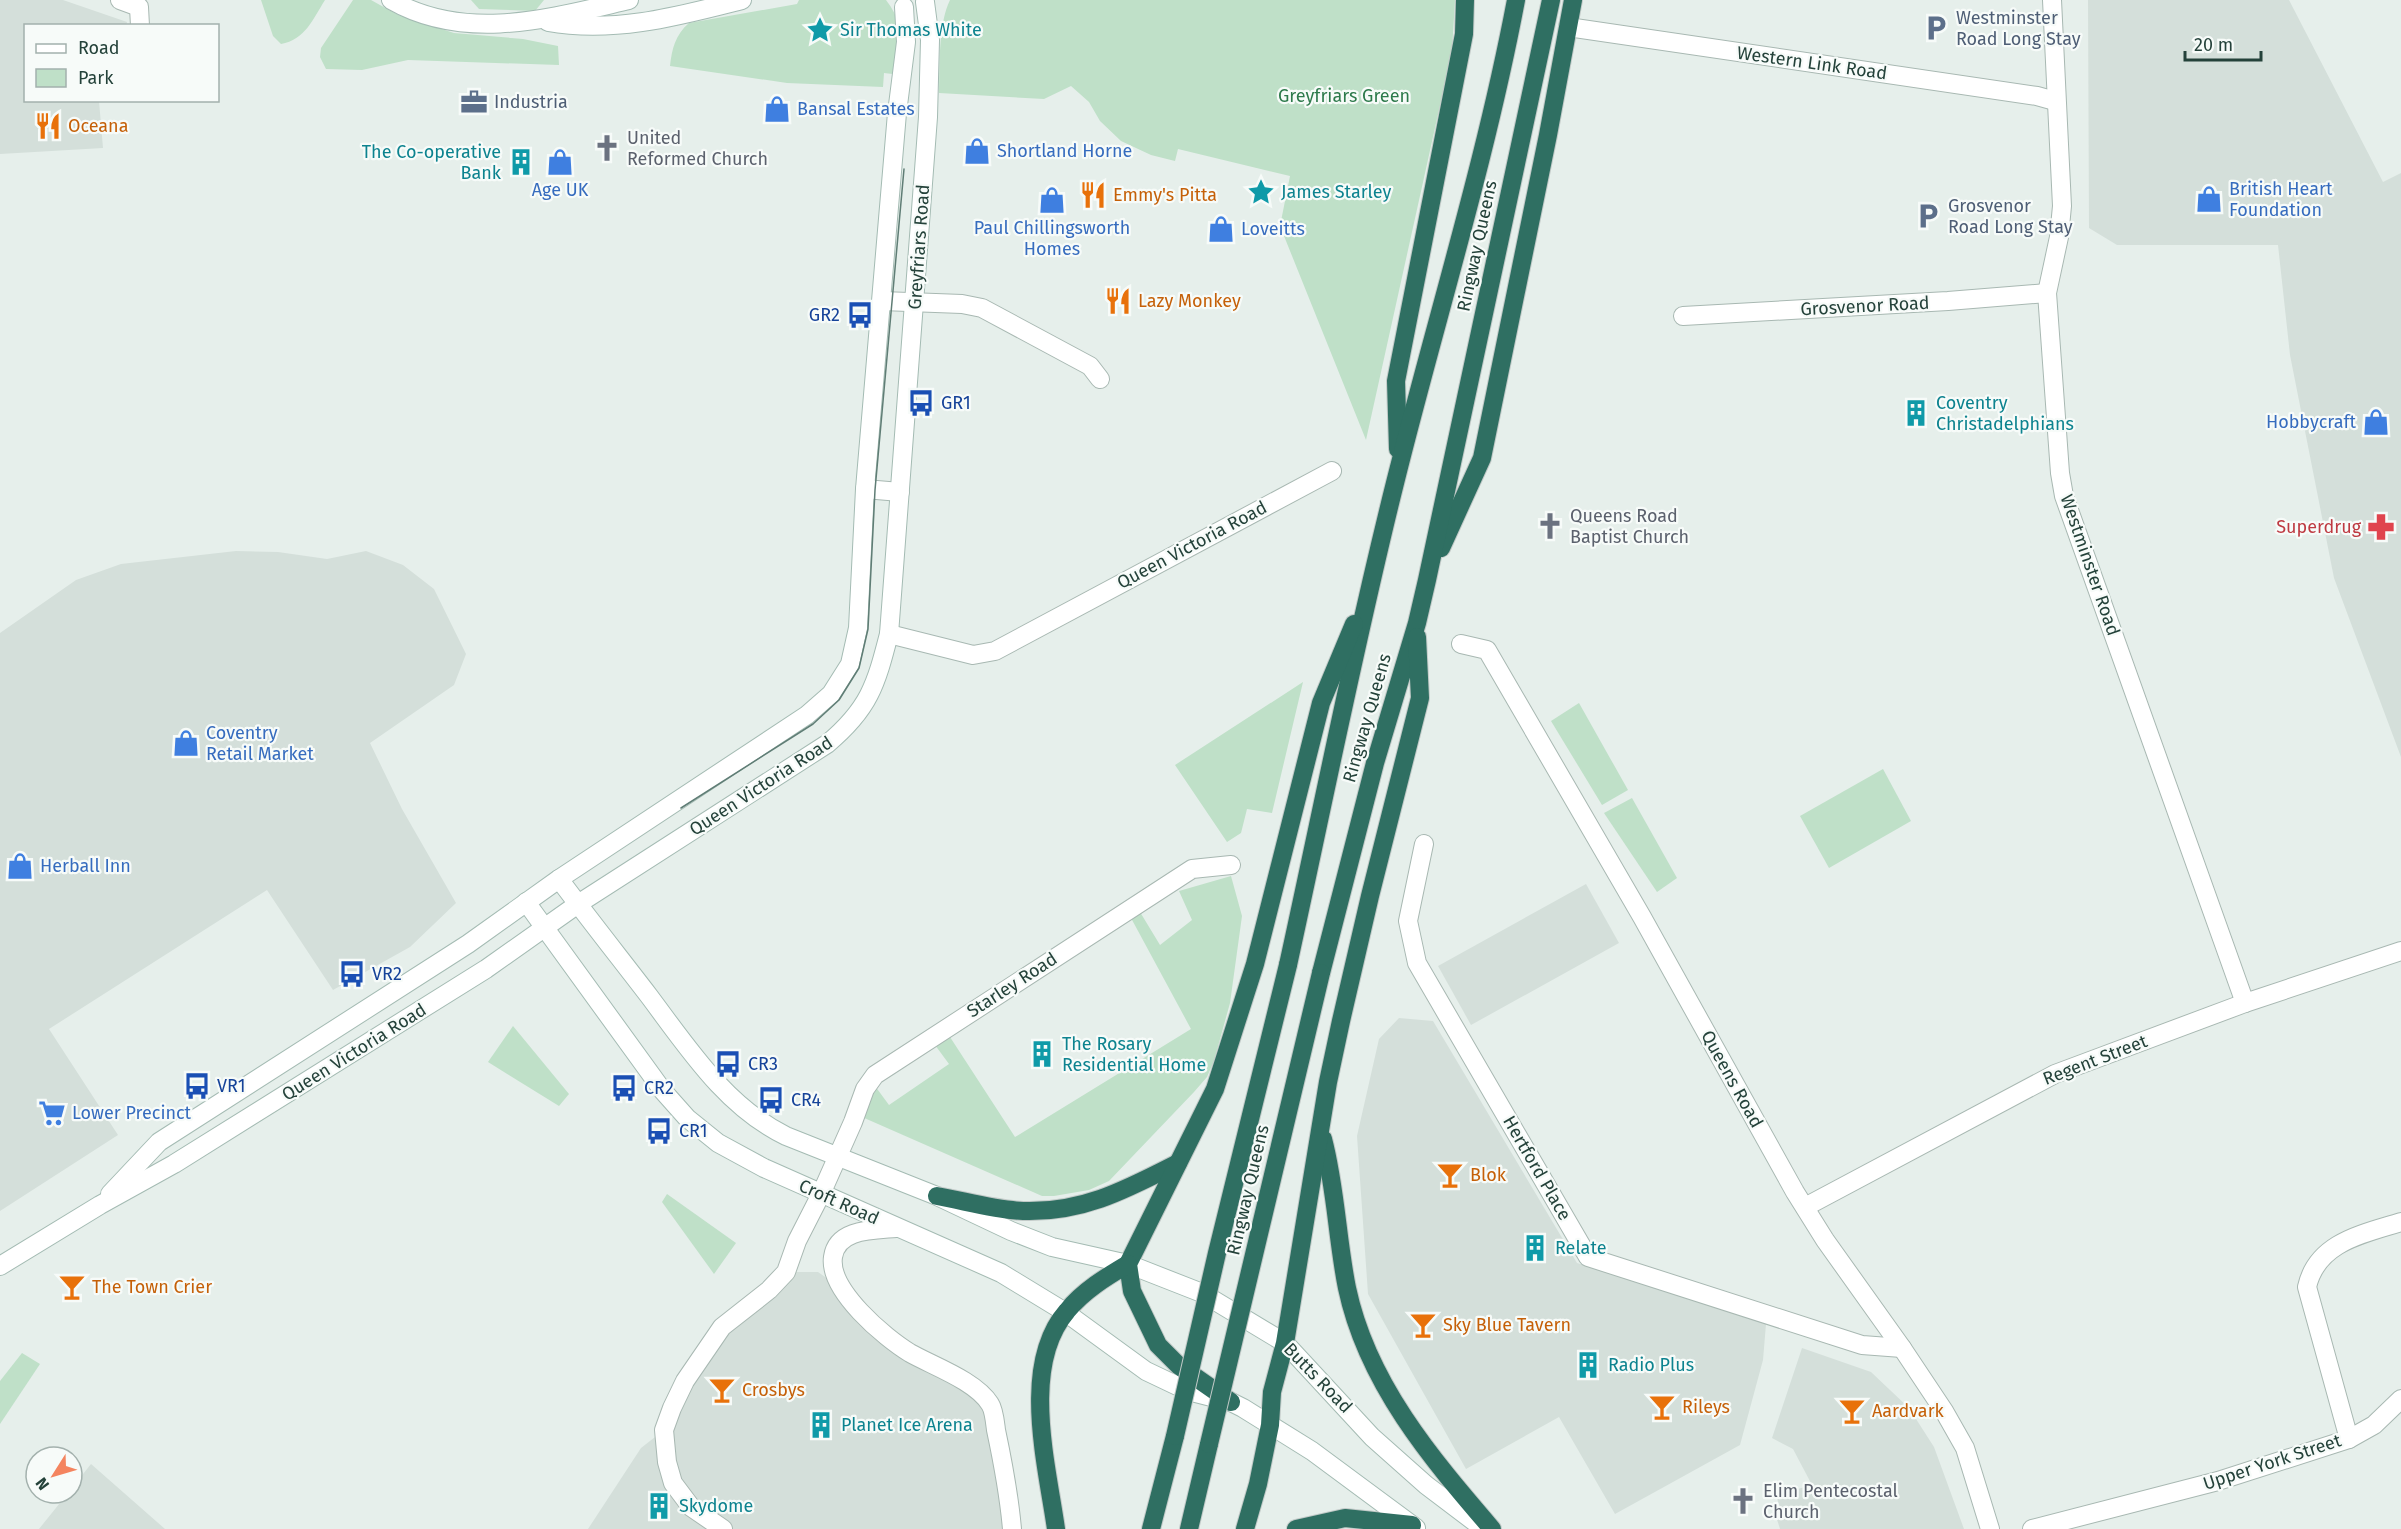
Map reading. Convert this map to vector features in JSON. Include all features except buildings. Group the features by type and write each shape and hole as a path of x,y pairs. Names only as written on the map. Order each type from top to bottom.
{"highway":[{"path":"1399,469 1396,381 1462,45 1465,0"},
{"name":"Ringway Queens","path":"1151,1529 1175,1436 1216,1253 1288,966 1371,583 1500,86 1516,0"},
{"name":"Ringway Queens","path":"1189,1529 1321,973 1375,763 1417,623 1551,0"},
{"path":"1427,580 1482,458 1573,0"},
{"path":"1056,1529 1041,1420 1041,1382 1046,1353 1065,1312 1083,1294 1128,1264 1215,1089 1255,964 1321,703 1371,583"},
{"path":"1245,1529 1258,1484 1269,1425 1272,1392 1285,1342 1343,1010 1420,698 1417,623"},
{"path":"1321,1132 1329,1165 1347,1289 1371,1361 1403,1419 1448,1478 1492,1529"},
{"path":"937,1196 1022,1211 1055,1210 1089,1204 1112,1196 1178,1163"},
{"path":"1128,1264 1132,1291 1158,1345 1178,1365 1231,1402"},
{"path":"1296,1529 1345,1518 1414,1527"}],"street":[{"path":"120,0 142,5 140,24"},
{"path":"391,0 436,18 473,24 538,21 629,0"},
{"path":"538,21 568,26 608,26 669,18 742,0"},
{"name":"Westminster Road","path":"2052,0 2055,101 2062,206 2059,237 2047,293 2060,473 2064,496 2246,1003"},
{"path":"898,3 915,7 926,1"},
{"name":"Greyfriars Road","path":"889,634 928,117 930,40 926,1"},
{"name":"Greyfriars Road","path":"858,628 865,489 897,114 906,42 898,3"},
{"name":"Western Link Road","path":"1568,27 2037,96 2055,101"},
{"name":"Grosvenor Road","path":"1683,316 2047,293"},
{"path":"882,301 962,304 982,308 1090,366 1100,380"},
{"name":"Queen Victoria Road","path":"100,1204 174,1164 477,975 546,929 578,904 801,762 846,729 862,710 872,689 889,634 973,655 996,651 1332,471"},
{"path":"865,489 900,492"},
{"name":"Queen Victoria Road","path":"100,1204 159,1143 468,944 559,879 675,804 820,704 831,693 850,664 858,628"},
{"name":"Queens Road","path":"1461,644 1487,650 1642,917 1805,1207 1825,1240 1944,1411 1965,1448 1990,1529"},
{"name":"Hertford Place","path":"1424,844 1408,921 1417,963 1588,1257 1862,1345 1902,1348"},
{"name":"Starley Road","path":"723,1529 691,1507 673,1483 667,1462 664,1430 672,1408 686,1382 722,1327 770,1290 786,1272 797,1241 838,1156 865,1089 875,1075 1192,869 1231,865"},
{"path":"559,879 692,1053 744,1110 771,1128 937,1196 1011,1231 1052,1247 1128,1264"},
{"name":"Croft Road","path":"526,902 663,1091 687,1118 718,1143 764,1168 1001,1273 1065,1312 1146,1371 1188,1392 1231,1402"},
{"name":"Regent Street","path":"1805,1207 2046,1078 2246,1003 2401,951"},
{"path":"0,1266 100,1204"},
{"name":"Upper York Street","path":"2032,1529 2218,1480 2349,1439 2307,1287 2309,1278 2326,1252 2347,1239 2401,1222"},
{"path":"896,1228 861,1231 843,1237 834,1247 832,1263 836,1276 849,1298 884,1334 908,1352 977,1389 991,1405 1008,1487 1012,1529"},
{"name":"Butts Road","path":"1128,1264 1202,1293 1285,1342 1372,1437 1426,1485 1484,1529"},
{"path":"2349,1439 2374,1425 2401,1399"},
{"path":"1231,1402 1342,1472 1414,1527"}],"shaded area":[{"path":"0,0 63,0 127,22 126,24 24,24 24,102 99,102 103,148 0,154"},
{"path":"2088,0 2289,0 2383,182 2401,173 2401,757 2334,578 2290,355 2278,245 2117,245 2089,228"},
{"path":"236,551 278,552 327,559 366,551 403,565 434,589 466,654 454,685 370,743 402,809 456,903 410,947 333,990 267,890 49,1029 118,1135 0,1211 0,633 76,580 121,564"},
{"path":"1586,884 1619,943 1471,1025 1438,966"},
{"path":"1399,1018 1433,1021 1577,1263 1690,1297 1766,1324 1763,1360 1740,1445 1615,1514 1559,1417 1466,1469 1368,1294 1357,1136 1379,1039"},
{"name":"Planet Ice Arena","path":"786,1272 818,1272 842,1289 855,1306 991,1405 1012,1529 588,1529 641,1448 664,1430 722,1327"},
{"path":"1802,1348 1871,1372 1909,1408 1934,1447 1964,1529 1780,1529 1775,1513 1781,1511 1776,1495 1812,1485 1793,1449 1772,1438"},
{"path":"91,1464 165,1529 39,1529 58,1505 84,1505 84,1473"}],"green space":[{"path":"261,0 325,0 302,33 289,42 281,44 273,36"},
{"path":"353,0 371,0 398,15 454,33 523,39 558,46 559,65 408,60 362,70 326,69 320,57 321,48"},
{"path":"471,0 544,0 535,11 479,9"},
{"path":"799,0 886,0 896,18 901,36 901,75 884,73 883,87 787,83 670,66 675,43 680,32 689,23 797,4"},
{"name":"Greyfriars Green","path":"950,0 1455,0 1452,51 1366,440 1280,226 1290,176 1178,149 1175,161 1151,155 1121,141 1100,121 1089,102 1071,86 1044,99 939,93 943,21"},
{"path":"1303,682 1272,813 1247,809 1241,833 1227,842 1175,765"},
{"path":"1579,703 1628,790 1602,805 1551,721"},
{"path":"1883,769 1911,821 1829,868 1800,816"},
{"path":"1632,798 1677,878 1657,892 1604,813"},
{"path":"1231,876 1242,916 1230,1003 1214,1061 1207,1077 1194,1092 1109,1181 1089,1190 1042,1196 862,1117 875,1086 889,1105 949,1064 935,1045 950,1037 1015,1137 1191,1029 1131,918 1140,912 1160,945 1192,920 1179,891"},
{"path":"513,1026 569,1094 559,1106 488,1062"},
{"path":"667,1194 736,1243 714,1274 662,1202"},
{"path":"22,1353 40,1364 0,1424 0,1381"}],"tram line":[{"path":"681,808 813,724 839,700 859,668 868,629 875,490 904,169"}],"place":[{"name":"Westminster Road Long Stay","path":"1936,28"},
{"name":"Sir Thomas White","path":"820,30"},
{"name":"Industria","path":"474,102"},
{"name":"Bansal Estates","path":"777,109"},
{"name":"Oceana","path":"48,126"},
{"name":"United Reformed Church","path":"607,148"},
{"name":"Shortland Horne","path":"977,151"},
{"name":"The Co-operative Bank","path":"521,162"},
{"name":"Age UK","path":"560,162"},
{"name":"James Starley","path":"1261,192"},
{"name":"Emmy's Pitta","path":"1093,195"},
{"name":"British Heart Foundation","path":"2209,199"},
{"name":"Paul Chillingsworth Homes","path":"1052,200"},
{"name":"Grosvenor Road Long Stay","path":"1928,216"},
{"name":"Loveitts","path":"1221,229"},
{"name":"Lazy Monkey","path":"1118,301"},
{"name":"GR2","path":"860,315"},
{"name":"GR1","path":"921,403"},
{"name":"Coventry Christadelphians","path":"1916,413"},
{"name":"Hobbycraft","path":"2376,422"},
{"name":"Queens Road Baptist Church","path":"1550,526"},
{"name":"Superdrug","path":"2381,527"},
{"name":"Coventry Retail Market","path":"186,743"},
{"name":"Herball Inn","path":"20,866"},
{"name":"VR2","path":"352,974"},
{"name":"The Rosary Residential Home","path":"1042,1054"},
{"name":"CR3","path":"728,1064"},
{"name":"VR1","path":"197,1086"},
{"name":"CR2","path":"624,1088"},
{"name":"CR4","path":"771,1100"},
{"name":"Lower Precinct","path":"52,1113"},
{"name":"CR1","path":"659,1131"},
{"name":"Blok","path":"1450,1175"},
{"name":"Relate","path":"1535,1248"},
{"name":"The Town Crier","path":"72,1287"},
{"name":"Sky Blue Tavern","path":"1423,1325"},
{"name":"Radio Plus","path":"1588,1365"},
{"name":"Crosbys","path":"722,1390"},
{"name":"Rileys","path":"1662,1407"},
{"name":"Aardvark","path":"1852,1411"},
{"name":"Planet Ice Arena","path":"821,1425"},
{"name":"Elim Pentecostal Church","path":"1743,1501"},
{"name":"Skydome","path":"659,1506"}]}
